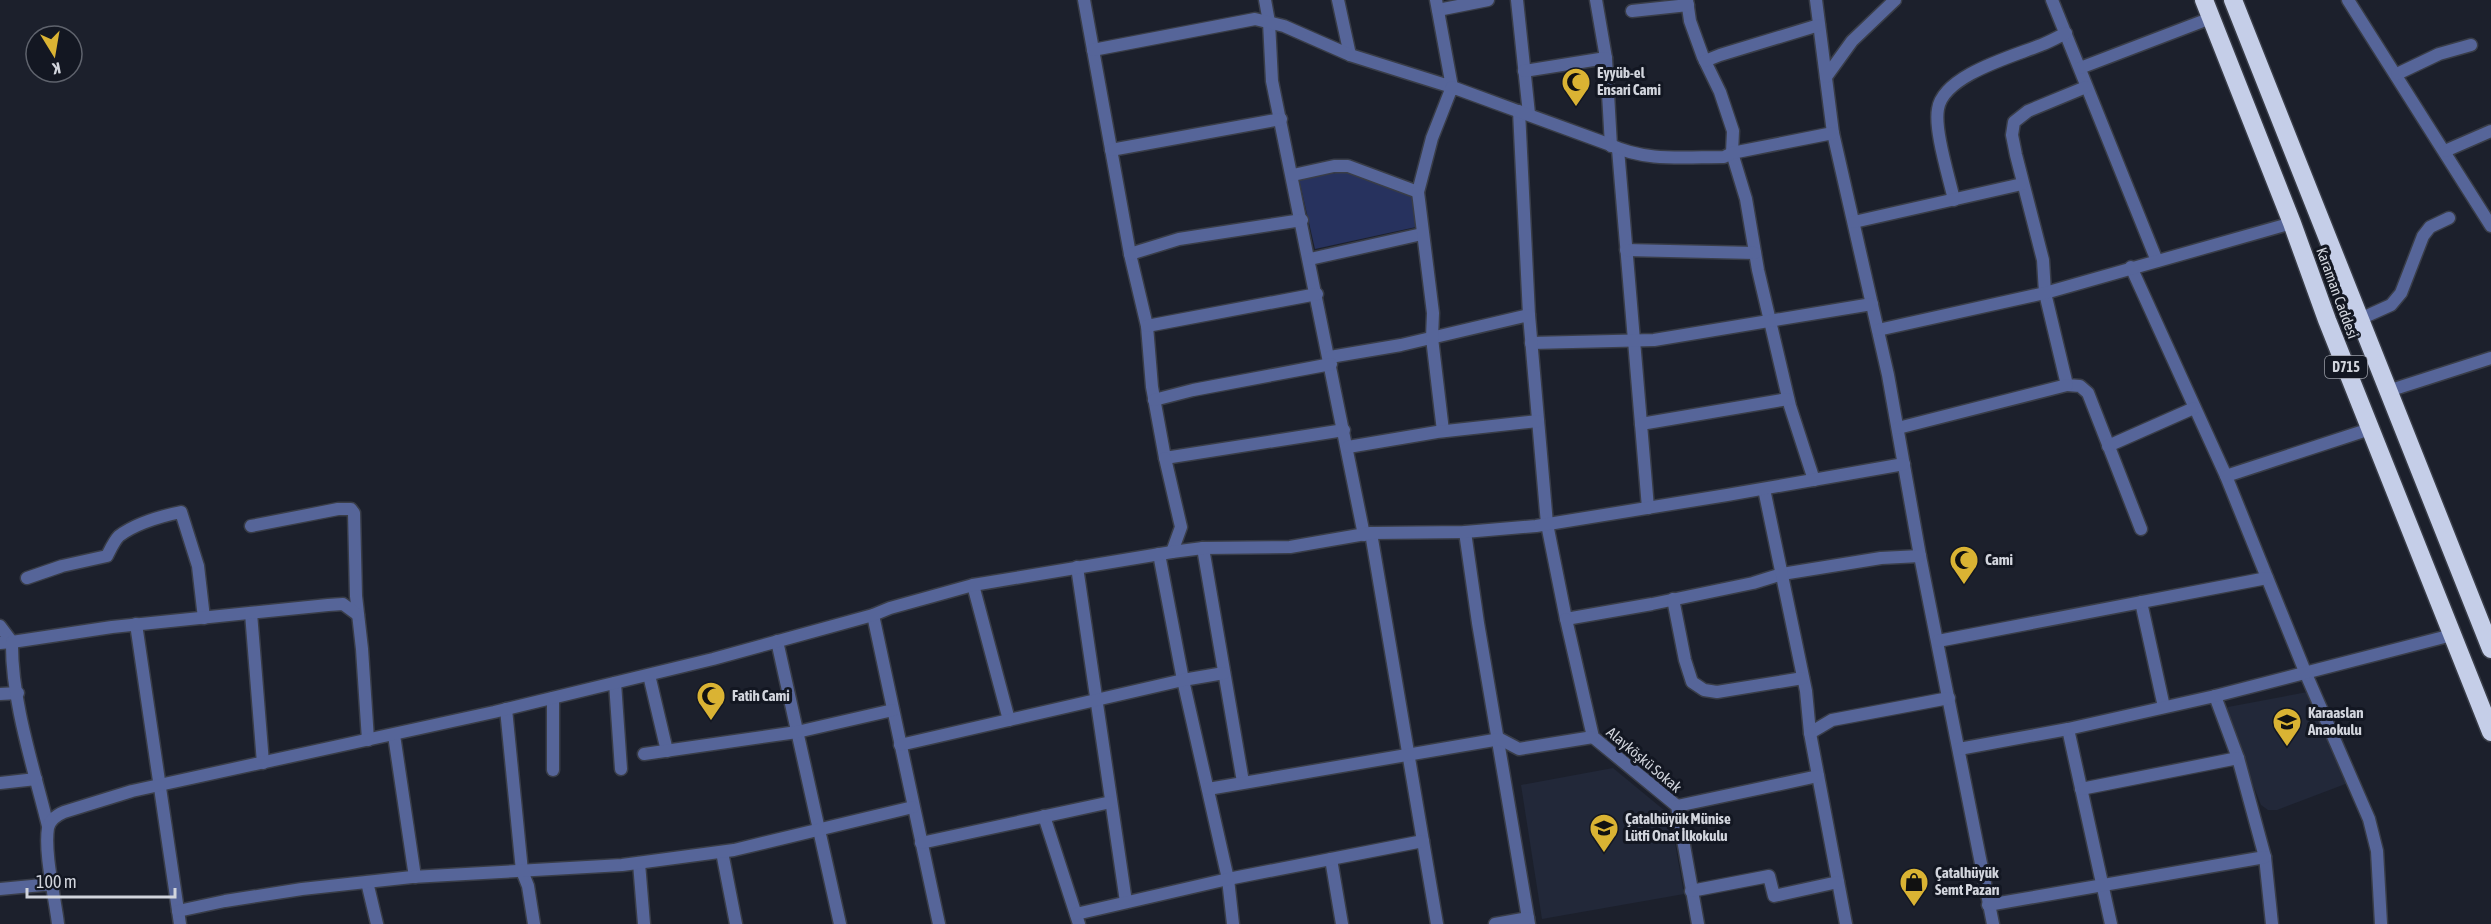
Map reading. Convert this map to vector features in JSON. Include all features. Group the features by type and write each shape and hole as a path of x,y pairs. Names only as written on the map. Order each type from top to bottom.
{"highway":[{"name":"Karaman Caddesi","path":"2204,0 2292,223 2327,320 2491,732"},
{"name":"Karaman Caddesi","path":"2233,0 2388,391 2484,612 2490,646"}],"street":[{"path":"1084,0 1130,254 1147,326 1154,400 1181,527 1172,552"},
{"path":"1265,0 1269,22 1272,81 1344,430 1368,534 1409,754 1437,924"},
{"path":"1338,0 1350,55"},
{"path":"1443,431 1432,338 1433,313 1418,192 1432,138 1452,87 1437,5 1488,0"},
{"name":"Alayköşkü Sokak","path":"1517,0 1524,71 1529,315 1547,524 1593,737 1677,806 1698,924"},
{"path":"1596,0 1606,58 1626,250 1648,508"},
{"path":"1816,0 1833,133 1898,428 1920,556 1993,924"},
{"path":"1826,76 1851,41 1895,0"},
{"path":"2052,0 2157,261"},
{"path":"2348,0 2490,222"},
{"path":"1632,11 1687,3 1690,21 1720,93 1732,131 1732,153 1746,199 1755,253 1788,399 1814,480"},
{"path":"2080,68 2211,18"},
{"path":"1093,50 1255,20 1284,26 1350,55 1524,112 1627,154 1650,157 1724,157 1732,153 1833,133"},
{"path":"1705,61 1819,25"},
{"path":"1954,200 1938,128 1937,107 1942,99 1958,81 1979,69 2042,45 2066,33"},
{"path":"2397,74 2439,54 2471,45"},
{"path":"1524,71 1606,58"},
{"path":"2067,385 2045,293 2043,260 2022,184 2012,135 2014,122 2028,111 2086,87"},
{"path":"1111,150 1281,119"},
{"path":"2445,151 2491,131"},
{"path":"1293,175 1334,166 1348,166 1418,192"},
{"path":"1854,222 2022,184"},
{"path":"2360,319 2391,305 2401,292 2423,236 2430,227 2449,218"},
{"path":"1130,254 1179,239 1302,220"},
{"path":"1878,330 2045,293 2292,223"},
{"path":"1310,259 1422,234"},
{"path":"1626,250 1755,253"},
{"path":"2131,267 2226,476 2306,674 2369,819 2377,851 2381,924"},
{"path":"1147,326 1317,294"},
{"path":"1531,344 1654,340 1872,304"},
{"path":"1154,400 1529,315"},
{"path":"2388,391 2491,358"},
{"path":"1898,428 2067,385 2080,386 2088,393 2140,529"},
{"path":"1641,424 1788,399"},
{"path":"2108,446 2194,408"},
{"path":"1348,447 1443,431 1538,421"},
{"path":"2226,476 2370,429"},
{"path":"1165,458 1344,430"},
{"path":"48,826 54,817 73,808 158,785 368,741 649,675 873,615 890,608 973,585 1203,548 1290,547 1368,534 1465,532 1547,524 1904,464"},
{"path":"1764,489 1803,678 1810,733 1846,924"},
{"path":"250,526 338,509 351,509 355,521 356,596 368,741"},
{"path":"27,578 62,566 107,556 118,537 169,514 181,512 198,566 204,618"},
{"path":"1465,532 1478,623 1500,739 1529,921 1495,924"},
{"path":"1203,548 1243,782"},
{"path":"1159,554 1183,680 1228,879 1233,924"},
{"path":"1566,619 1753,583 1782,574 1881,558 1920,556"},
{"path":"1077,567 1126,902"},
{"path":"1938,641 2267,578"},
{"path":"973,585 1009,720"},
{"path":"1673,599 1685,660 1692,682 1704,690 1717,692 1803,678"},
{"path":"2141,602 2164,707"},
{"path":"6,642 136,624 343,604 358,615"},
{"path":"251,613 263,764"},
{"path":"873,615 939,924"},
{"path":"136,624 180,924"},
{"path":"0,626 6,642 29,754 48,826 58,924"},
{"path":"1959,749 2068,729 2215,696 2452,635"},
{"path":"777,641 840,924"},
{"path":"900,745 1183,680 1224,673"},
{"path":"649,675 667,752"},
{"path":"615,683 621,769"},
{"path":"0,694 18,693"},
{"path":"2215,696 2238,759 2265,856 2272,924"},
{"path":"553,698 553,770"},
{"path":"1810,733 1832,720 1949,698"},
{"path":"506,709 522,871 528,886 534,924"},
{"path":"644,754 798,732 893,710"},
{"path":"2068,729 2110,924"},
{"path":"394,735 415,877"},
{"path":"1208,789 1500,739 1519,749 1593,737"},
{"path":"2081,789 2238,759"},
{"path":"1677,806 1818,776"},
{"path":"0,783 36,779"},
{"path":"921,843 1111,802"},
{"path":"178,911 269,894 367,882 639,863 722,852 821,831 913,807"},
{"path":"1044,816 1078,919 1126,902 1228,879 1423,841"},
{"path":"722,852 736,924"},
{"path":"1988,905 2265,856"},
{"path":"1331,859 1342,924"},
{"path":"639,863 644,924"},
{"path":"1692,891 1769,876 1774,896 1838,882"},
{"path":"367,882 376,924"},
{"path":"0,890 53,884"}],"shaded area":[{"path":"1347,171 1413,196 1416,227 1315,249 1299,179"},
{"name":"Karaaslan Anaokulu","path":"2313,691 2348,783 2277,810 2268,810 2261,805 2225,713 2228,707"},
{"name":"Çatalhüyük Münise Lütfi Onat İlkokulu","path":"1613,768 1670,815 1684,894 1542,919 1521,785"}],"place":[{"name":"Eyyüb-el Ensari Cami","path":"1576,108"},
{"name":"Cami","path":"1964,586"},
{"name":"Fatih Cami","path":"711,722"},
{"name":"Karaaslan Anaokulu","path":"2287,748"},
{"name":"Çatalhüyük Münise Lütfi Onat İlkokulu","path":"1604,854"},
{"name":"Çatalhüyük Semt Pazarı","path":"1914,908"}]}
